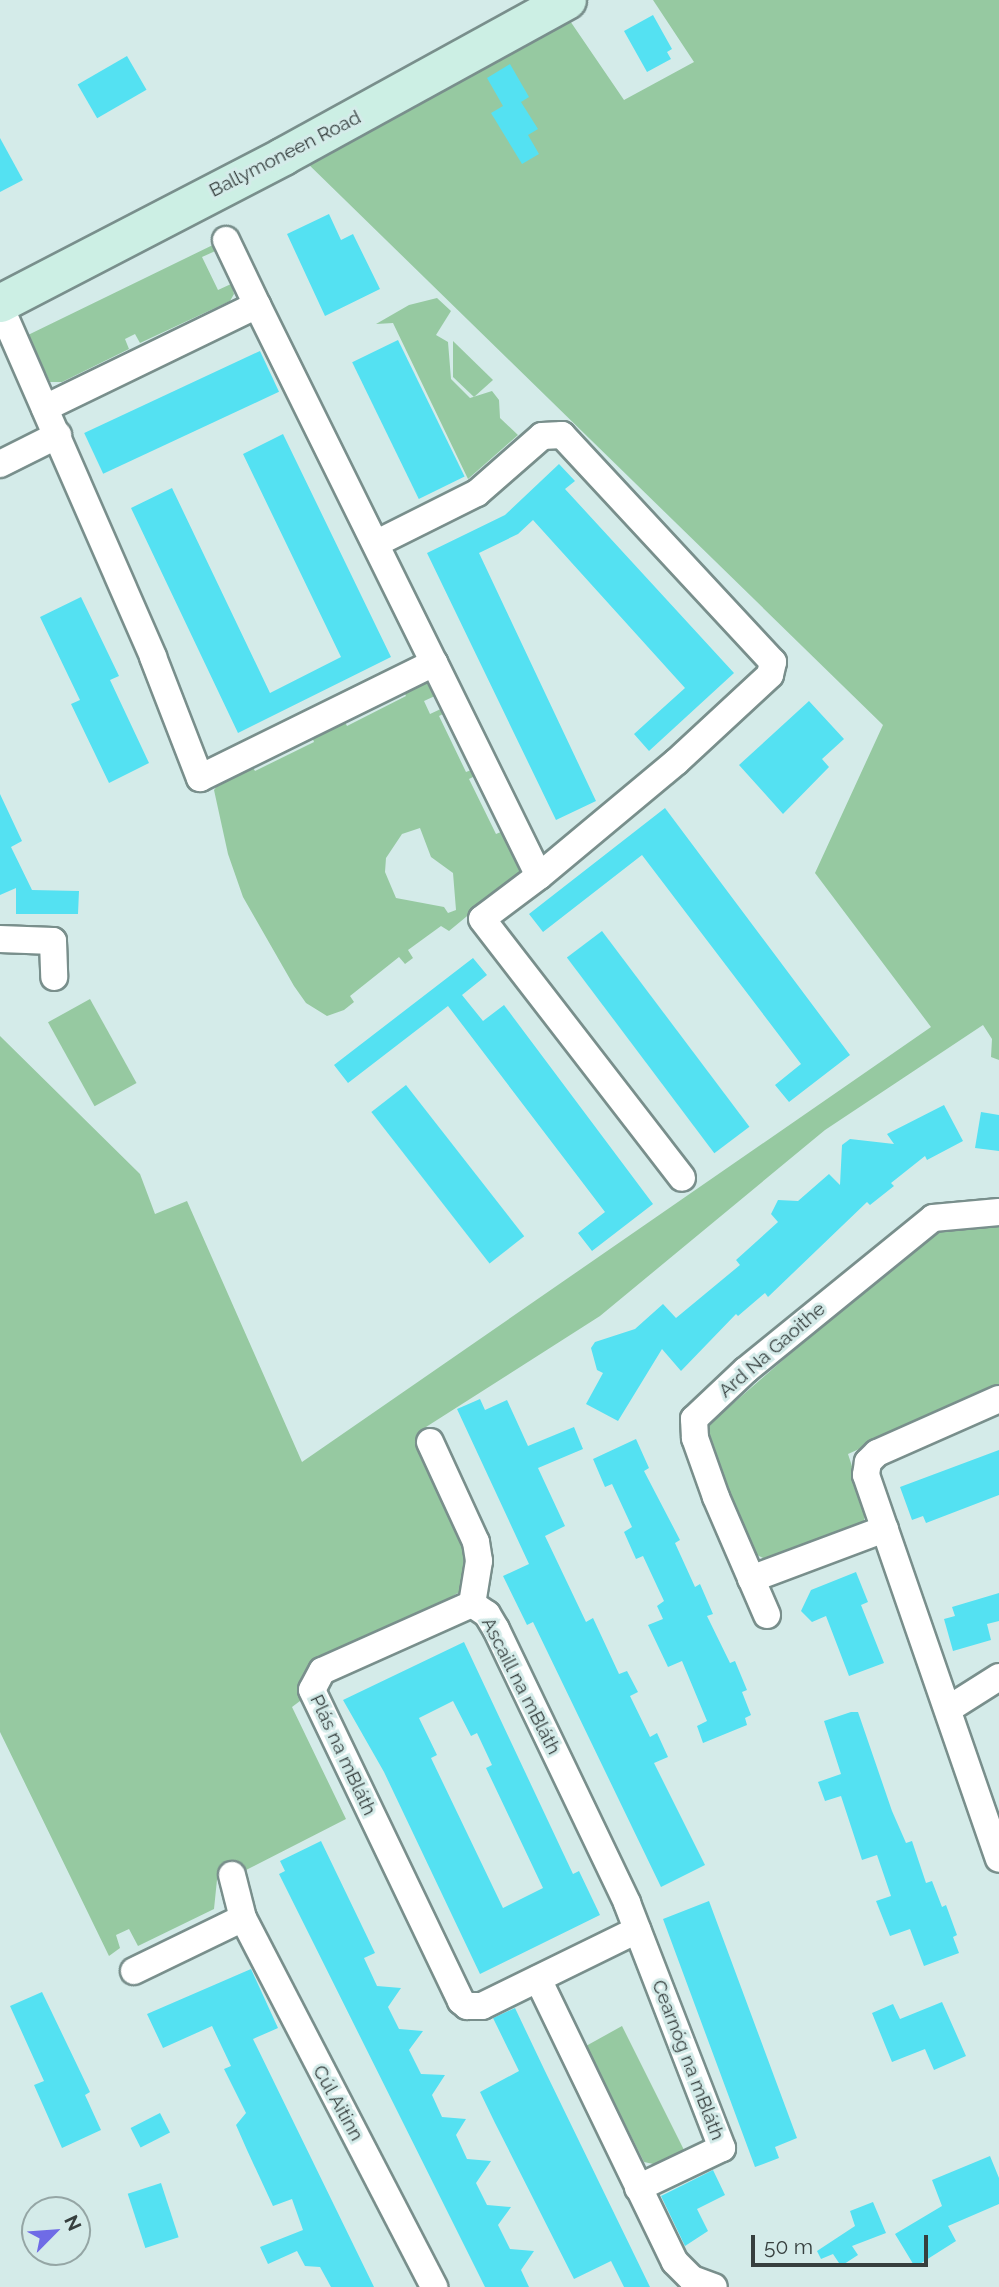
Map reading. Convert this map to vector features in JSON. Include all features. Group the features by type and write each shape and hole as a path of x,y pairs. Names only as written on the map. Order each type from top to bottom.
{"street":[{"name":"Ballymoneen Road","path":"0,304 283,156 567,0"},
{"path":"226,240 539,876"},
{"path":"0,304 58,435 200,778 434,663"},
{"path":"45,408 257,305"},
{"path":"0,464 58,435"},
{"path":"377,543 477,493 542,436 562,435 773,662 770,675 676,762 539,876 482,919 682,1178"},
{"path":"0,939 53,941 54,977"},
{"name":"Ard Na Gaoithe","path":"767,1615 711,1486 695,1438 694,1419 746,1370 933,1218 999,1212"},
{"path":"999,1399 868,1462 866,1475 950,1708 999,1859"},
{"name":"Ascaill na mBláth","path":"430,1442 476,1542 478,1569 472,1604 487,1614 496,1629 637,1930"},
{"path":"751,1579 885,1529"},
{"name":"Plás na mBláth","path":"472,1604 322,1671 312,1690 461,2001 474,2008 538,1979"},
{"path":"950,1708 999,1677"},
{"name":"Cúl Aitinn","path":"232,1875 243,1918 434,2287"},
{"path":"134,1971 243,1918"},
{"path":"637,1930 538,1979 638,2188 683,2272 714,2287"},
{"name":"Cearnóg na mBláth","path":"637,1930 722,2148 638,2188"}],"green space":[{"path":"653,0 999,0 999,1060 991,1057 992,1039 983,1025 825,1130 600,1316 426,1427 418,1441 465,1548 461,1591 300,1688 300,1701 292,1707 346,1819 246,1870 240,1863 218,1870 214,1909 138,1946 129,1929 116,1935 120,1948 109,1956 0,1732 0,1036 140,1174 155,1214 187,1201 302,1462 931,1027 815,873 883,725 302,158 566,15 624,100 694,62"},
{"path":"219,242 222,248 202,257 218,290 231,284 234,294 230,301 140,343 135,334 125,339 129,349 62,382 50,382 28,335"},
{"path":"437,298 451,311 436,335 448,342 451,379 470,398 492,391 499,400 500,418 518,435 468,479 393,323 376,324 409,305"},
{"path":"453,341 493,380 474,397 453,377"},
{"path":"425,681 437,695 424,701 430,714 445,707 447,712 439,716 466,772 474,769 477,775 469,779 496,834 508,829 522,871 449,931 441,926 408,950 413,958 405,964 399,957 350,996 354,1002 344,1010 327,1016 306,1003 294,986 243,897 228,854 214,790 224,777 251,764 255,771 314,742 311,734 343,718 347,726 406,696 402,688","holes":["420,828 431,857 453,873 456,910 448,913 444,907 396,898 385,872 386,858 402,834"]},
{"path":"90,999 137,1083 95,1106 48,1022"},
{"path":"999,1226 999,1386 848,1454 866,1509 864,1521 852,1529 767,1560 757,1555 705,1441 705,1428 914,1246 947,1227"},
{"path":"622,2026 685,2152 658,2165 644,2162 586,2046"}],"building":[{"path":"653,15 672,49 667,52 671,59 647,72 624,31"},
{"path":"127,56 146,90 97,118 78,84"},
{"path":"510,64 529,97 521,102 538,129 528,135 539,154 522,164 491,113 503,106 487,78"},
{"path":"0,138 23,180 0,192"},
{"path":"329,214 341,240 353,234 380,289 325,316 287,234"},
{"path":"398,340 465,477 419,499 352,362"},
{"path":"260,351 279,392 103,474 84,433"},
{"path":"283,434 391,657 238,733 131,508 172,488 270,693 341,657 243,454"},
{"path":"559,464 575,481 565,489 734,673 649,751 634,734 685,688 533,520 518,534 479,553 596,801 556,820 427,553 505,515"},
{"path":"81,597 119,676 110,680 149,763 109,783 71,704 80,700 40,617"},
{"path":"809,701 844,739 822,759 829,767 783,814 739,765"},
{"path":"0,794 22,841 11,847 32,890 79,891 78,914 16,914 16,888 0,895"},
{"path":"665,808 850,1055 789,1102 775,1085 801,1064 642,855 543,932 529,914"},
{"path":"602,931 749,1127 714,1153 567,957"},
{"path":"473,958 487,975 462,995 483,1021 504,1005 653,1204 592,1251 578,1233 605,1212 448,1006 348,1083 334,1065"},
{"path":"406,1085 524,1236 490,1263 371,1112"},
{"path":"944,1105 963,1141 927,1160 925,1156 891,1183 894,1186 870,1205 867,1202 768,1297 765,1293 738,1316 736,1314 681,1371 662,1349 618,1421 586,1404 603,1373 597,1370 591,1348 595,1342 635,1329 663,1304 676,1318 740,1265 736,1260 778,1222 771,1214 778,1200 798,1201 829,1174 840,1185 842,1145 850,1139 894,1144 887,1134"},
{"path":"981,1112 999,1115 999,1151 975,1148"},
{"path":"480,1399 485,1410 507,1400 528,1446 574,1427 583,1449 538,1468 565,1526 545,1536 586,1622 593,1618 619,1674 627,1671 638,1692 630,1696 650,1737 657,1733 668,1757 654,1763 705,1865 661,1887 533,1622 527,1625 503,1576 529,1564 457,1409"},
{"path":"636,1439 649,1468 644,1471 680,1540 675,1543 695,1587 700,1584 713,1614 707,1616 730,1663 735,1661 747,1690 742,1692 751,1715 745,1718 747,1725 703,1743 697,1726 707,1721 682,1661 668,1667 648,1625 663,1619 657,1606 664,1601 643,1556 636,1559 624,1532 632,1527 612,1484 605,1487 593,1459"},
{"path":"999,1450 999,1495 926,1523 923,1516 912,1520 900,1487"},
{"path":"856,1572 868,1602 861,1605 884,1663 849,1676 826,1616 812,1622 801,1611 811,1590"},
{"path":"999,1593 999,1621 987,1624 991,1640 953,1651 944,1619 955,1616 952,1607"},
{"path":"464,1642 573,1874 579,1871 600,1915 480,1974 384,1772 343,1700","holes":["453,1701 471,1736 477,1733 492,1765 486,1768 543,1888 503,1908 431,1758 437,1755 419,1718"]},
{"path":"858,1712 892,1811 906,1843 912,1841 926,1883 932,1881 942,1907 946,1905 957,1935 953,1937 959,1953 924,1966 910,1929 890,1936 876,1901 891,1896 877,1855 862,1860 841,1796 825,1801 818,1782 841,1774 824,1721"},
{"path":"321,1841 375,1953 364,1958 377,1986 401,1988 388,2007 399,2029 423,2031 409,2050 421,2074 445,2075 432,2095 442,2117 466,2119 456,2135 467,2159 491,2161 476,2183 487,2205 511,2207 498,2225 510,2249 534,2251 521,2270 529,2287 485,2287 279,1874 285,1871 280,1861"},
{"path":"709,1901 797,2138 775,2147 779,2158 755,2167 663,1919"},
{"path":"251,1969 278,2028 253,2039 374,2287 331,2287 320,2267 305,2266 297,2251 268,2264 260,2247 303,2230 292,2199 273,2206 247,2150 236,2125 246,2113 224,2069 231,2066 212,2026 163,2048 147,2014"},
{"path":"42,1992 90,2092 85,2095 101,2130 62,2148 34,2085 44,2081 10,2006"},
{"path":"942,2002 966,2056 934,2070 925,2049 892,2062 872,2013 893,2004 900,2019"},
{"path":"515,2008 650,2287 624,2287 611,2261 574,2279 480,2092 519,2071 493,2018"},
{"path":"160,2113 170,2133 141,2148 131,2128"},
{"path":"990,2156 999,2178 999,2204 948,2226 956,2241 915,2267 895,2234 942,2206 932,2180"},
{"path":"713,2170 725,2195 697,2209 708,2231 685,2246 661,2196"},
{"path":"161,2183 179,2237 145,2248 128,2194"},
{"path":"873,2202 886,2233 852,2246 858,2255 841,2266 833,2254 821,2259 817,2251 855,2226 850,2211"}]}
